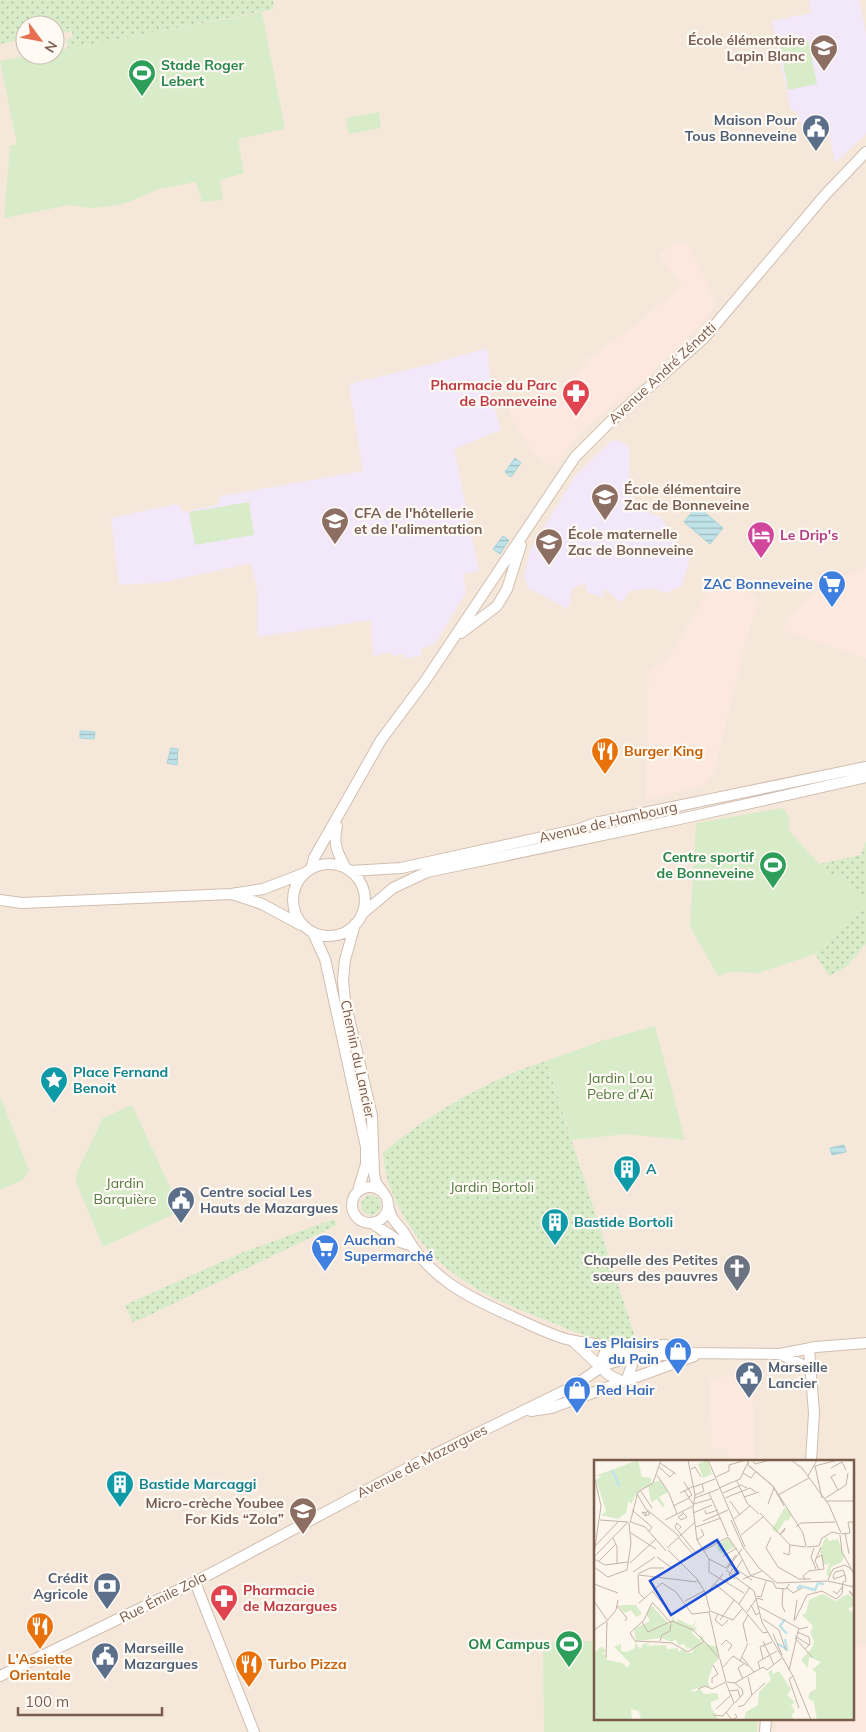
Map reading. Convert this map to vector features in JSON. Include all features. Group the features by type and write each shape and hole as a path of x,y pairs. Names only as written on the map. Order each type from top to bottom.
{"street":[{"name":"Avenue André Zénatti","path":"308,871 381,740 450,643 575,457 610,422 704,338 826,195 866,152"},
{"name":"Avenue André Zénatti","path":"450,643 497,606 507,589 525,533"},
{"name":"Avenue de Hambourg","path":"347,869 401,868 748,790 866,766"},
{"name":"Avenue de Hambourg","path":"362,914 393,888 427,872 698,815 866,776"},
{"name":"Avenue André Zénatti","path":"339,814 334,839 336,851 347,869"},
{"path":"0,900 19,903 231,894 263,889 327,864 347,869 359,879 364,890 365,902 362,914 346,932 336,936 324,936 262,904 231,894"},
{"path":"304,926 297,917 293,906 295,888 308,871"},
{"name":"Chemin du Lancier","path":"355,924 345,960 343,980 345,1001 372,1116 374,1174 376,1183 383,1192"},
{"name":"Chemin du Lancier","path":"313,932 329,977 366,1146 366,1164 358,1191"},
{"path":"410,1245 400,1242 372,1222 361,1220 353,1211 352,1200 358,1191 371,1186 383,1192 388,1204 389,1216 406,1236 410,1245 430,1269 466,1295 540,1329 572,1340 587,1341 617,1348 625,1352 632,1365 624,1380 609,1376 572,1340"},
{"path":"372,1222 385,1214 388,1204"},
{"name":"Avenue de Mazargues","path":"599,1367 605,1352 617,1348 666,1345 686,1353 699,1355 780,1354 866,1343"},
{"path":"809,1349 814,1413 812,1460"},
{"name":"Avenue de Mazargues","path":"322,1512 491,1424 522,1412 574,1386 599,1367 629,1358 686,1353"},
{"name":"Avenue de Mazargues","path":"780,1354 811,1369"},
{"name":"Avenue de Mazargues","path":"522,1412 551,1408 624,1380 699,1355"},
{"name":"Rue Émile Zola","path":"0,1676 195,1582 322,1512"},
{"path":"195,1582 254,1732"}],"shaded area":[{"path":"0,0 866,0 866,1732 0,1732"},
{"name":"École élémentaire Lapin Blanc","path":"809,0 859,0 866,34 866,134 835,163 827,124 802,130 797,111 791,111 772,21 811,13"},
{"path":"679,242 686,242 716,305 700,325 642,382 583,430 569,446 557,465 549,464 533,452 512,420 509,409 545,385 552,394 564,387 563,383 587,364 585,360 600,352 599,349 625,334 682,285 659,254"},
{"path":"487,348 492,399 501,430 454,449 479,571 463,574 466,593 434,645 421,648 421,656 404,659 403,654 392,656 390,652 373,656 371,620 257,637 257,588 251,563 165,582 119,585 111,518 177,504 184,512 217,505 221,496 363,471 349,384"},
{"name":"École élémentaire Zac de Bonneveine","path":"612,440 623,442 629,448 629,492 643,511 662,517 672,538 690,557 682,585 667,593 651,588 630,591 621,603 605,588 602,597 588,593 584,583 572,589 568,609 528,588 524,576 530,550 575,476"},
{"name":"ZAC Bonneveine","path":"866,567 866,658 783,631 790,617 806,599 832,582"},
{"path":"723,580 736,585 761,601 756,608 746,639 714,771 702,786 646,800 649,670 667,660 714,583"},
{"path":"752,1373 754,1460 728,1460 727,1449 712,1449 710,1379"},
{"path":"854,1644 866,1645 866,1732 776,1732 777,1720 854,1720"}],"green space":[{"path":"0,0 273,0 274,9 68,49 66,39 73,38 72,31 65,32 65,15 15,15 15,41 0,44"},
{"name":"Stade Roger Lebert","path":"262,12 285,129 238,139 244,173 220,180 223,200 202,202 196,182 159,189 126,203 111,206 91,208 69,205 4,218 10,146 17,144 0,61 15,58 15,65 65,65 65,49"},
{"path":"808,40 817,84 788,90 780,46"},
{"path":"379,112 381,128 349,134 346,118"},
{"path":"249,502 254,535 195,545 189,512"},
{"name":"Centre sportif de Bonneveine","path":"783,808 789,816 789,831 830,876 842,876 866,903 866,906 815,954 758,973 729,972 718,976 690,927 696,823"},
{"path":"866,840 866,903 842,876 830,876 819,864 861,855"},
{"path":"866,906 866,944 847,966 829,976 815,954"},
{"name":"Jardin Lou Pebre d'Aï","path":"655,1026 685,1140 626,1134 572,1140 546,1061 601,1041"},
{"name":"Jardin Bortoli","path":"546,1061 636,1340 614,1341 591,1337 505,1303 468,1283 450,1271 420,1240 406,1220 388,1179 383,1153 400,1139 439,1112 482,1087"},
{"path":"0,1096 29,1170 23,1180 0,1190"},
{"name":"Jardin Barquière","path":"132,1105 181,1211 103,1247 76,1182 77,1172 103,1118"},
{"path":"367,1195 375,1195 381,1201 381,1209 375,1215 367,1215 361,1209 361,1201"},
{"path":"334,1219 337,1225 133,1323 125,1305 244,1252"},
{"name":"OM Campus","path":"594,1641 594,1720 757,1720 757,1732 544,1732 543,1642"}],"water":[{"path":"515,458 521,463 511,477 505,472"},
{"path":"697,506 723,528 710,544 684,522"},
{"path":"503,536 509,540 500,554 493,549"},
{"path":"80,731 95,732 94,739 80,738"},
{"path":"171,748 178,749 177,765 167,763"},
{"path":"844,1145 846,1152 832,1155 830,1148"}],"place":[{"name":"École élémentaire Lapin Blanc","path":"824,72"},
{"name":"Stade Roger Lebert","path":"142,97"},
{"name":"Maison Pour Tous Bonneveine","path":"816,152"},
{"name":"Pharmacie du Parc de Bonneveine","path":"576,417"},
{"name":"École élémentaire Zac de Bonneveine","path":"605,521"},
{"name":"CFA de l'hôtellerie et de l'alimentation","path":"335,545"},
{"name":"Le Drip's","path":"761,559"},
{"name":"École maternelle Zac de Bonneveine","path":"549,566"},
{"name":"ZAC Bonneveine","path":"832,608"},
{"name":"Burger King","path":"605,775"},
{"name":"Centre sportif de Bonneveine","path":"773,889"},
{"name":"Place Fernand Benoit","path":"54,1104"},
{"name":"A","path":"627,1193"},
{"name":"Centre social Les Hauts de Mazargues","path":"181,1224"},
{"name":"Bastide Bortoli","path":"555,1246"},
{"name":"Auchan Supermarché","path":"325,1272"},
{"name":"Chapelle des Petites sœurs des pauvres","path":"737,1292"},
{"name":"Les Plaisirs du Pain","path":"678,1375"},
{"name":"Marseille Lancier","path":"749,1399"},
{"name":"Red Hair","path":"577,1414"},
{"name":"Bastide Marcaggi","path":"120,1508"},
{"name":"Micro-crèche Youbee For Kids “Zola”","path":"303,1535"},
{"name":"Crédit Agricole","path":"107,1610"},
{"name":"Pharmacie de Mazargues","path":"224,1622"},
{"name":"L'Assiette Orientale","path":"40,1650"},
{"name":"OM Campus","path":"569,1668"},
{"name":"Marseille Mazargues","path":"105,1680"},
{"name":"Turbo Pizza","path":"249,1688"}]}
